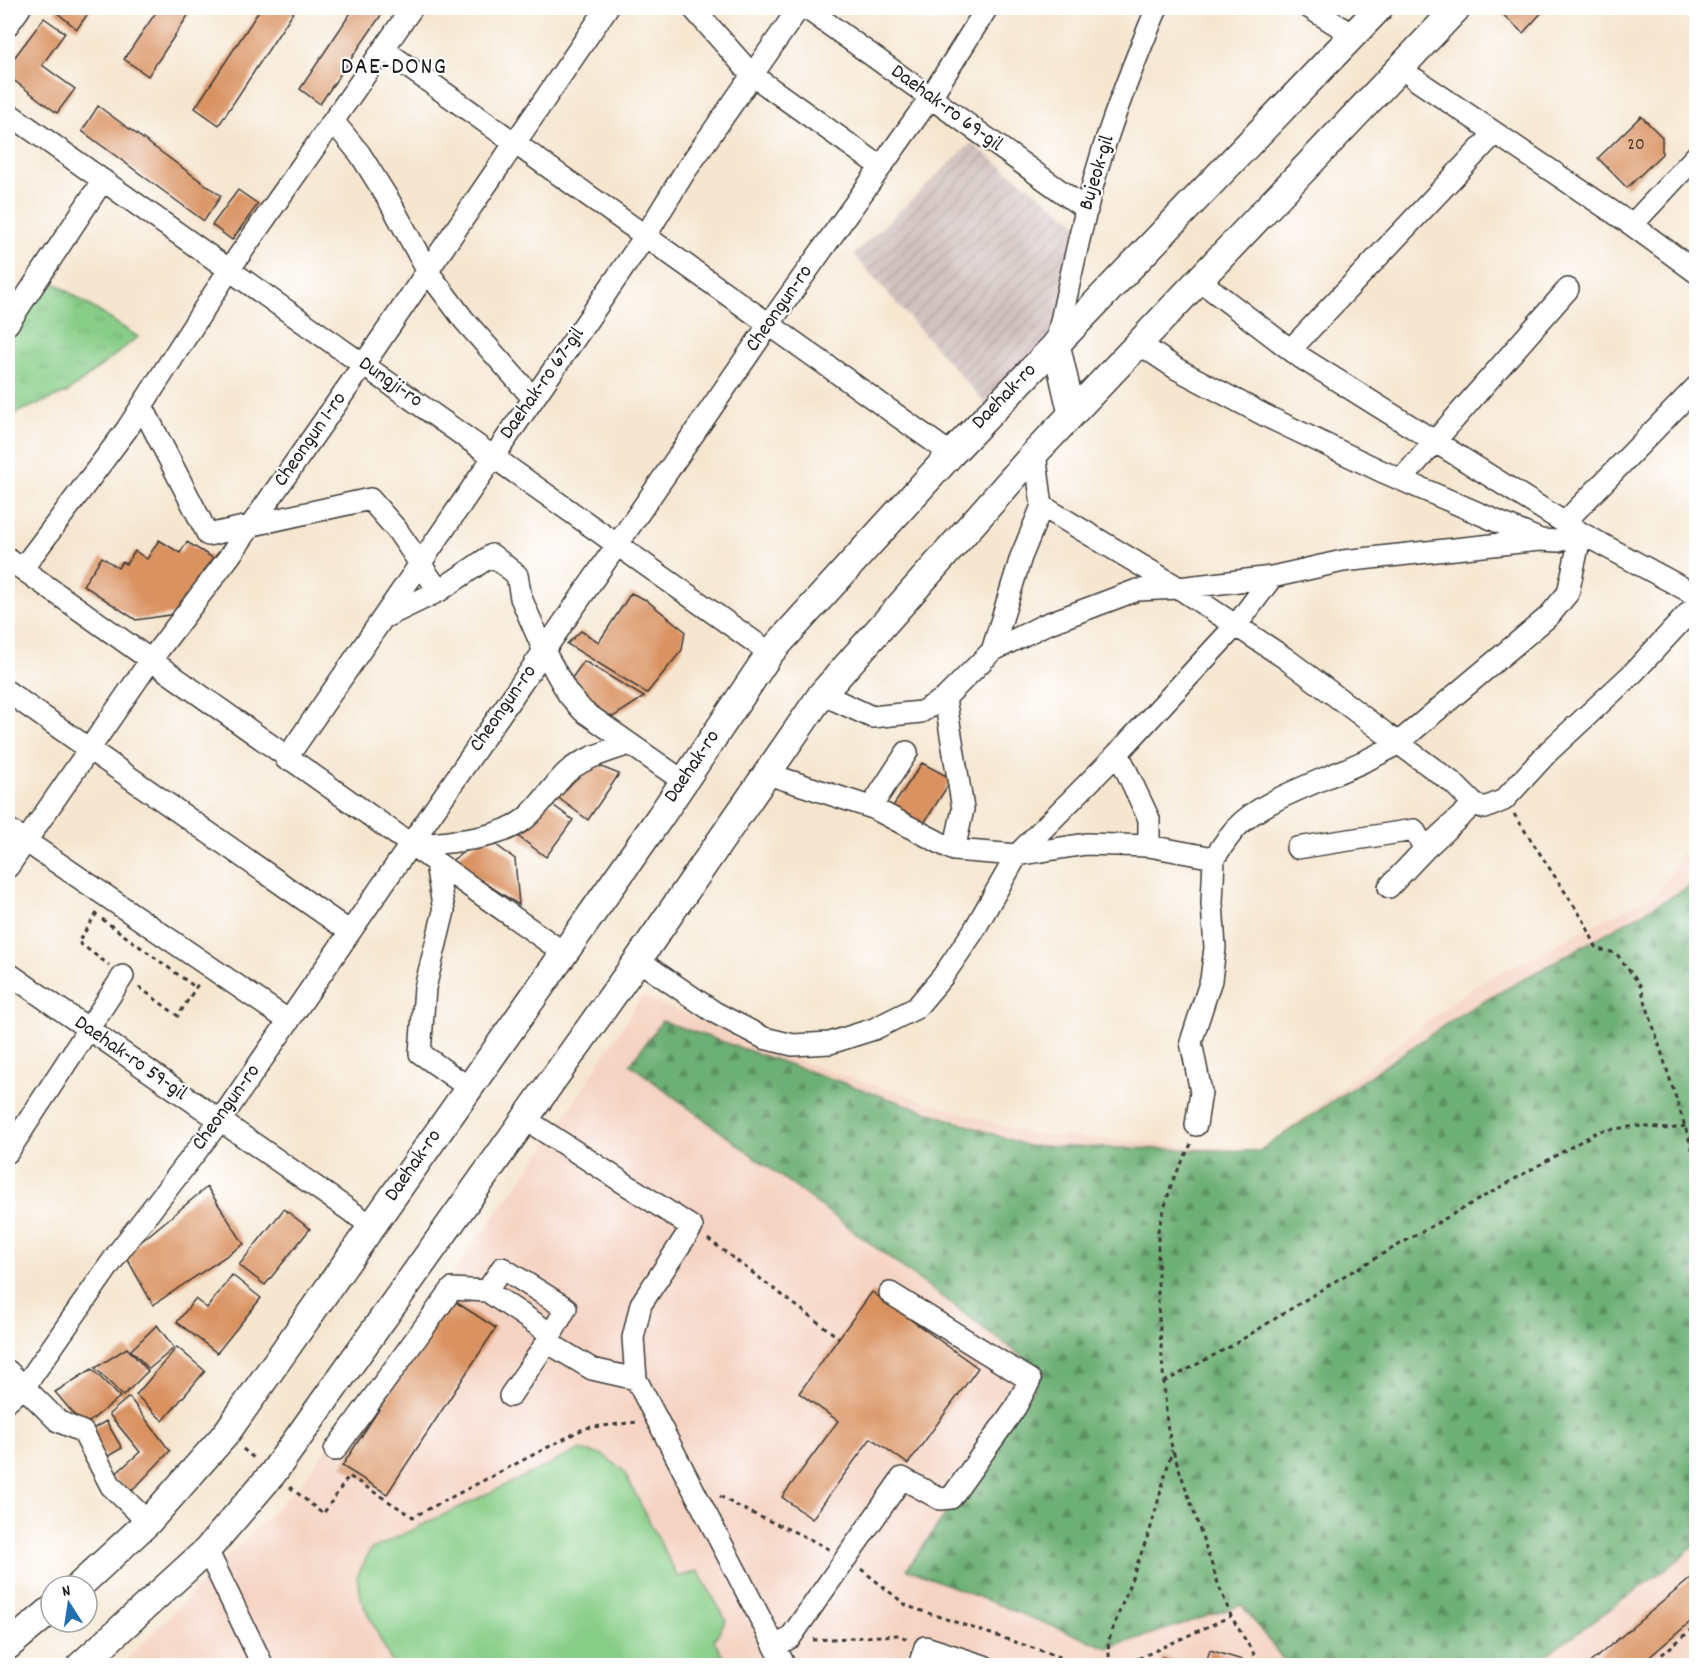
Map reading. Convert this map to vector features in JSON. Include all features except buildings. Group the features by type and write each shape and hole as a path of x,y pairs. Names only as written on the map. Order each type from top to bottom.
{"main road":[{"name":"Daehak-ro","path":"92,1574 148,1522 225,1435 564,954 770,653 951,454 1379,8"},
{"path":"91,1662 207,1550 273,1473 638,960 822,694 1035,453 1457,8"},
{"path":"1056,344 1072,414"},
{"path":"8,1646 39,1620"}],"street":[{"path":"8,25 20,8"},
{"path":"412,8 229,270 142,406 15,564 286,759 564,954"},
{"name":"Cheongun 1-ro","path":"8,867 150,661 251,526 364,364 607,8"},
{"path":"693,8 752,75 881,167"},
{"name":"Daehak-ro 67-gil","path":"286,759 646,235 684,173 799,8"},
{"name":"Daehak-ro 69-gil","path":"806,8 1087,210"},
{"name":"Cheongun-ro","path":"8,1400 25,1386 120,1250 219,1122 770,323 930,98 987,8"},
{"name":"Bujeok-gil","path":"1056,344 1102,153 1134,62 1158,8"},
{"path":"1310,8 1353,35"},
{"path":"383,49 951,454"},
{"path":"1415,79 1632,225 1696,272"},
{"name":"Dungji-ro","path":"8,113 770,653"},
{"path":"333,121 360,154 428,272 464,320 533,398"},
{"path":"1291,349 1495,133"},
{"path":"1632,225 1696,156"},
{"path":"8,324 103,180"},
{"path":"1199,280 1291,349 1434,441 1573,528 1696,595"},
{"path":"1401,480 1568,289"},
{"path":"1138,343 1176,369 1266,416 1401,480 1539,540"},
{"path":"822,694 872,717 921,712 945,698 992,651 1044,625 1137,590 1179,588 1272,577 1343,561 1539,540 1559,541 1573,528 1696,387"},
{"path":"142,406 208,535 370,500 397,530 439,591"},
{"path":"992,651 1021,557 1042,506 1035,453"},
{"path":"1042,506 1179,588 1285,658 1454,783 1474,804 1485,808 1504,800 1549,751 1633,673 1696,605"},
{"path":"1196,1125 1201,1092 1191,1042 1211,980 1215,948 1212,903 1214,858 1237,827 1271,803 1375,758 1398,743 1549,616 1568,593 1573,528"},
{"path":"382,618 439,591 492,555 517,575 520,598 544,651 568,694 583,711 683,781"},
{"path":"638,960 714,1012 764,1038 793,1045 830,1043 874,1029 916,1008 973,932 1017,855 1118,753 1235,626 1272,577"},
{"path":"8,692 350,932"},
{"path":"945,698 963,809 954,850"},
{"path":"410,846 461,840 504,831 526,819 568,771 598,755 629,744"},
{"path":"871,807 907,752"},
{"path":"1118,753 1149,819 1149,846"},
{"path":"768,774 871,807 954,850 1017,855 1086,844 1149,846 1214,858"},
{"path":"1389,887 1425,849 1474,804"},
{"path":"8,830 289,1021"},
{"path":"1297,848 1414,830 1425,849"},
{"path":"436,864 444,911 425,988 420,1053 469,1088"},
{"name":"Daehak-ro 59-gil","path":"8,972 219,1122 372,1226"},
{"path":"8,1152 123,975"},
{"path":"525,1119 692,1227 641,1304 633,1338 636,1378 783,1642 785,1665"},
{"path":"487,1291 502,1268 566,1308 510,1396"},
{"path":"335,1450 452,1289 487,1291 592,1369 636,1378"},
{"path":"783,1642 902,1478 940,1499 951,1497 1016,1408 1030,1380 890,1293"},
{"path":"8,1371 58,1421 82,1432 111,1486 148,1522"},
{"path":"207,1550 263,1665"},
{"path":"922,1656 984,1665"}],"path":[{"path":"1504,800 1584,921 1597,949 1616,953 1627,964 1640,985 1696,1161"},
{"path":"108,897 78,942 178,1016 209,966"},
{"path":"96,915 195,987"},
{"path":"1164,1382 1233,1345 1337,1280 1599,1131 1636,1126 1670,1130 1696,1124"},
{"path":"1196,1125 1195,1136 1172,1182 1158,1230 1158,1305 1164,1382 1172,1448 1231,1616 1261,1665"},
{"path":"692,1227 839,1338"},
{"path":"225,1435 323,1514 349,1476 413,1517 585,1428 659,1419"},
{"path":"1110,1665 1108,1642 1151,1527 1172,1448"},
{"path":"711,1491 738,1507 805,1535 845,1559 907,1606 1060,1657 1076,1665"},
{"path":"1122,1665 1231,1616"},
{"path":"1648,1665 1696,1626"},
{"path":"783,1642 899,1635 922,1656"}],"shaded area":[{"path":"971,143 1082,227 1056,344 992,411 854,255"},
{"path":"1696,830 1696,1665 120,1666 302,1482 552,1137 642,996 810,1065 1029,1134 1259,1151 1474,986 1659,892"}],"green space":[{"path":"41,274 138,337 66,393 8,416 8,324"},
{"path":"1696,883 1696,1542 1681,1558 1531,1666 1287,1665 1242,1605 1108,1648 907,1569 1044,1373 630,1064 662,1021 1028,1146 1259,1151 1461,1014"},
{"path":"579,1450 603,1455 623,1470 678,1577 698,1571 726,1620 714,1640 728,1665 393,1665 362,1602 357,1577 370,1550"}],"district":[{"name":"DAE-DONG","path":"394,68"}]}
